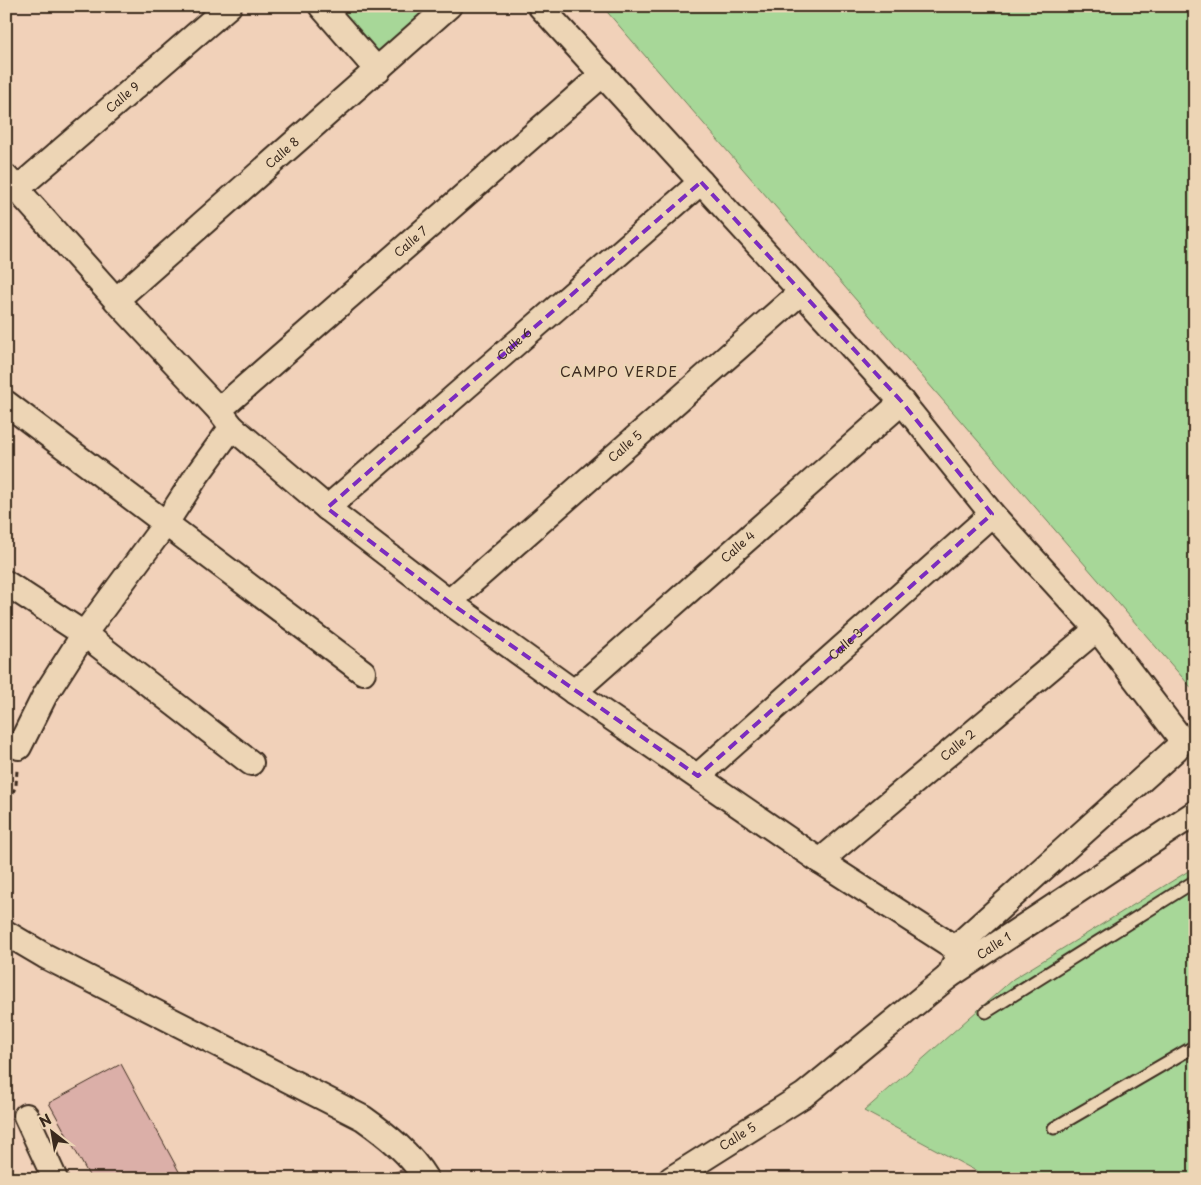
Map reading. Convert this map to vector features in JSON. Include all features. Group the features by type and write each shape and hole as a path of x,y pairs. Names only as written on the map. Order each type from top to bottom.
{"street":[{"name":"Calle 9","path":"11,183 229,6"},
{"path":"321,6 378,71"},
{"name":"Calle 8","path":"116,300 378,71 449,6"},
{"path":"540,6 902,402 992,514 1097,629 1178,736 1180,744 1176,749 1060,855 954,948"},
{"name":"Calle 7","path":"19,746 46,695 84,634 166,523 197,475 225,419 603,74"},
{"name":"Calle 6","path":"327,508 702,182"},
{"path":"11,183 225,419 327,508 449,602 574,692 820,861 954,948 956,961 949,976"},
{"name":"Calle 5","path":"449,602 801,292"},
{"path":"6,402 363,672"},
{"name":"Calle 4","path":"574,692 902,402"},
{"name":"Calle 3","path":"698,776 992,514"},
{"path":"6,583 84,634 251,763"},
{"name":"Calle 2","path":"820,861 1097,629"},
{"name":"Calle 1","path":"804,1095 949,976 1195,813"},
{"path":"6,933 45,956 362,1118 394,1140 420,1169 426,1179"},
{"name":"Calle 5","path":"671,1179 804,1095"},
{"path":"26,1116 55,1179"}],"lane":[{"path":"986,1012 1195,880"},
{"path":"1054,1128 1195,1046"}],"path":[{"path":"6,810 16,785 19,746"}],"highlighted area":[{"path":"701,182 902,402 992,514 698,776 449,602 327,508"}],"green space":[{"path":"333,6 438,6 381,59"},
{"path":"602,6 1195,6 1195,692"},
{"path":"1195,867 1195,1179 991,1179 864,1111 1013,979"}],"building":[{"path":"121,1064 183,1179 91,1179 49,1103"},
{"path":"405,1169 408,1179 373,1179"}],"district":[{"name":"CAMPO VERDE","path":"619,372"}]}
